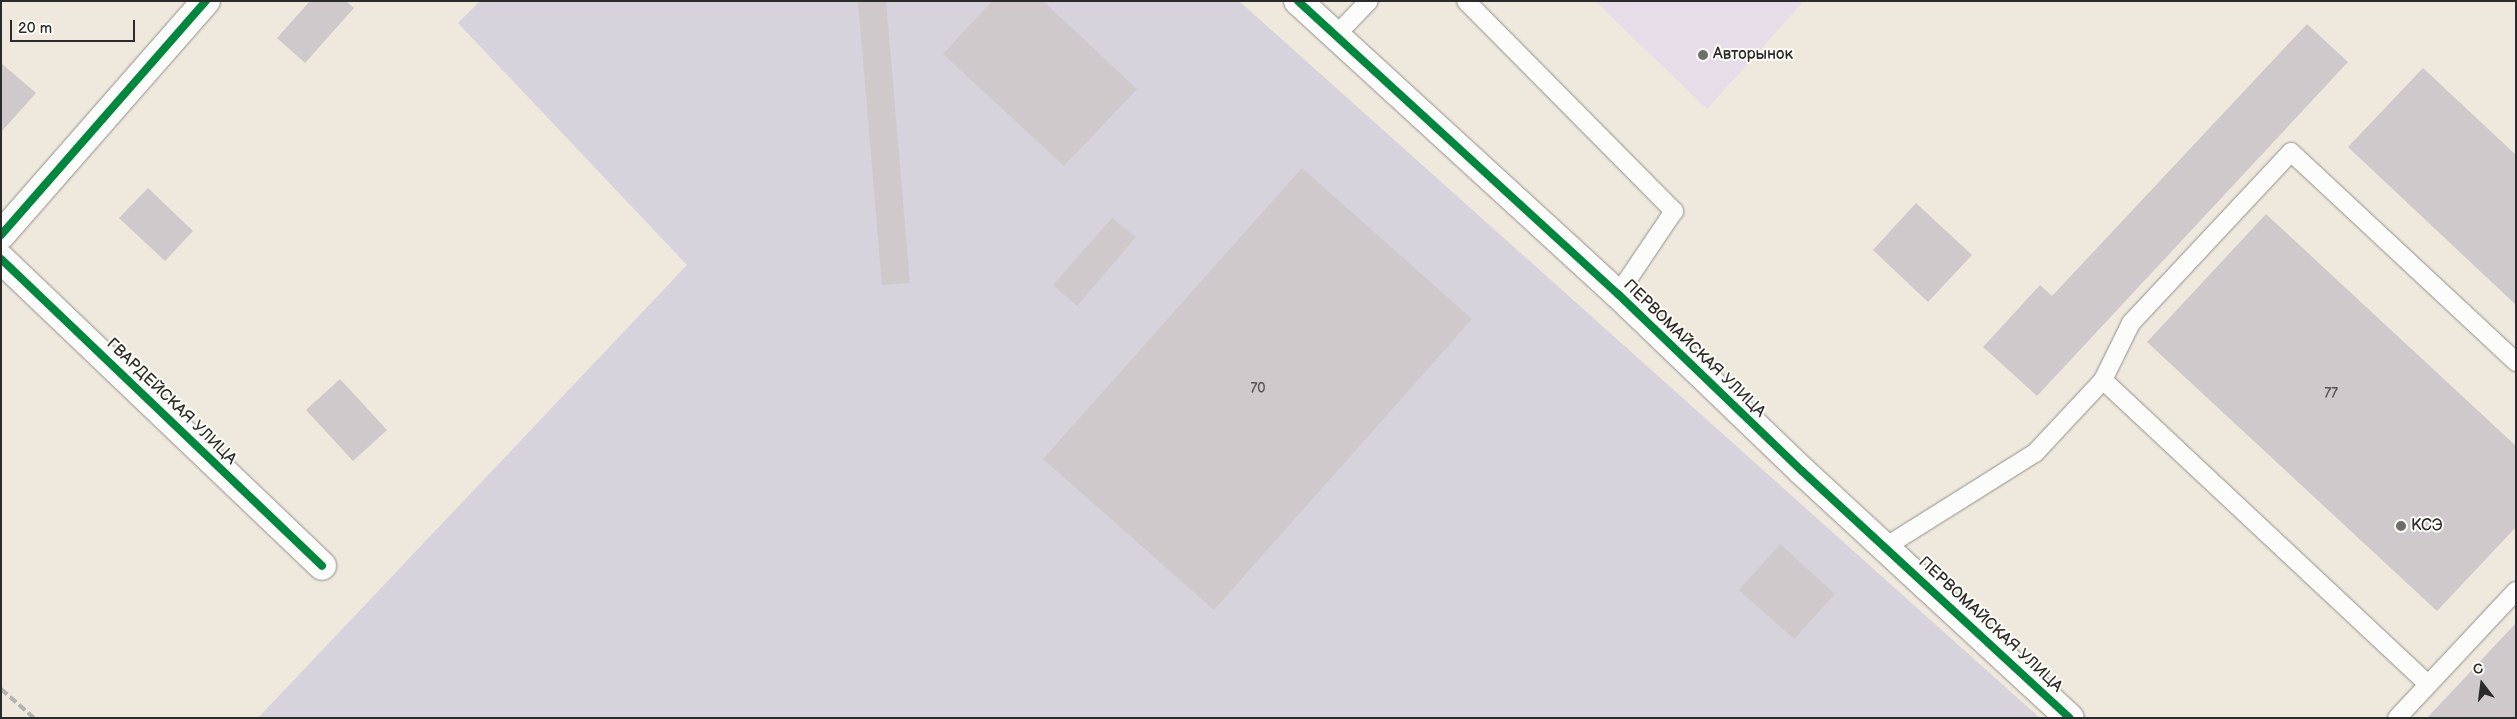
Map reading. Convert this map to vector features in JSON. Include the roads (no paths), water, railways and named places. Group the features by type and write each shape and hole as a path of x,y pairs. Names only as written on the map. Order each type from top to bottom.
{"street":[{"path":"1,234 206,1"},
{"name":"ПЕРВОМАЙСКАЯ УЛИЦА","path":"1298,1 1618,294 2070,718"},
{"name":"ГВАРДЕЙСКАЯ УЛИЦА","path":"1,259 322,566"}],"lane":[{"path":"1336,35 1369,1"},
{"path":"1466,1 1674,211 1618,294"},
{"path":"1885,546 2035,453 2103,380 2131,323 2291,152 2516,362"},
{"path":"2103,380 2428,684"},
{"path":"2396,718 2516,591"}],"railway":[{"path":"1,689 34,718"}],"place":[{"name":"Авторынок","path":"1703,55"},
{"name":"КСЭ","path":"2401,526"}]}
